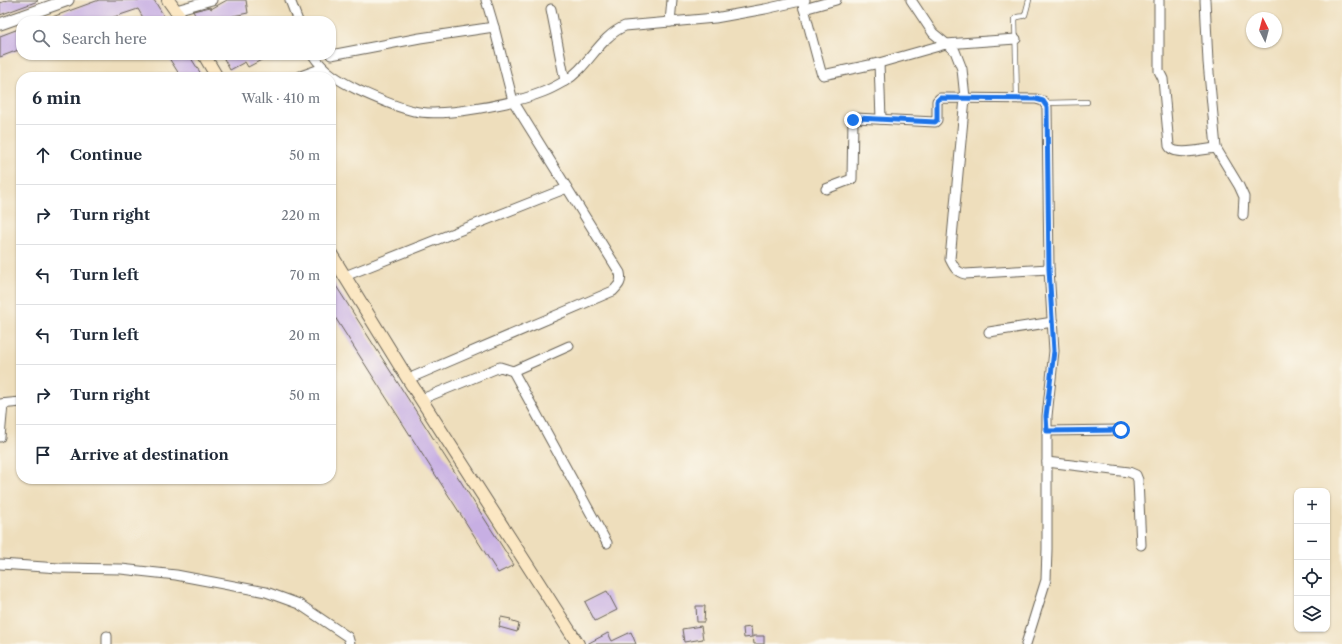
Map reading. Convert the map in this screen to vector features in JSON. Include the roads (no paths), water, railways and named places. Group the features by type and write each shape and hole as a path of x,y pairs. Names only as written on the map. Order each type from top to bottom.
{"main road":[{"path":"168,0 180,16"},
{"path":"207,60 214,72"},
{"path":"336,262 408,379 578,644"}],"street":[{"path":"23,16 68,0"},
{"path":"176,10 212,0"},
{"path":"290,0 296,16"},
{"path":"408,379 613,291 620,284 622,279 620,273 568,188 513,101 486,0"},
{"path":"670,22 672,0"},
{"path":"336,78 378,99 414,111 425,113 456,111 513,101 542,93 565,81 576,73 618,29 633,25 716,18 836,0"},
{"path":"911,0 933,33 955,51 962,66 965,98 950,259 952,264 960,273 965,274 1049,269"},
{"path":"1159,0 1160,71 1163,79 1170,149 1175,152 1190,152 1216,148"},
{"path":"1205,0 1208,62 1216,148 1244,197 1243,215"},
{"path":"803,4 822,74 825,75 878,63 946,44 1016,39"},
{"path":"551,9 565,81"},
{"path":"0,24 16,18"},
{"path":"336,54 494,27"},
{"path":"316,60 327,72"},
{"path":"878,63 881,119"},
{"path":"312,72 323,68"},
{"path":"826,189 852,178 853,120 858,118 935,122 937,120 938,99 1036,99 1045,103 1047,107 1049,153 1049,269 1054,351 1046,416 1046,580 1026,644"},
{"path":"345,276 568,188"},
{"path":"989,332 1052,322"},
{"path":"513,372 569,346"},
{"path":"422,399 500,367 513,372 607,543"},
{"path":"0,437 1,404 16,402"},
{"path":"1047,431 1121,430"},
{"path":"1047,462 1129,472 1136,475 1138,480 1141,545"},
{"path":"0,564 59,568 121,569 176,575 266,592 299,604 348,637 350,644"}],"lane":[{"path":"1017,99 1015,19 1017,17 1025,16 1029,0"},
{"path":"1045,103 1087,102"}]}
